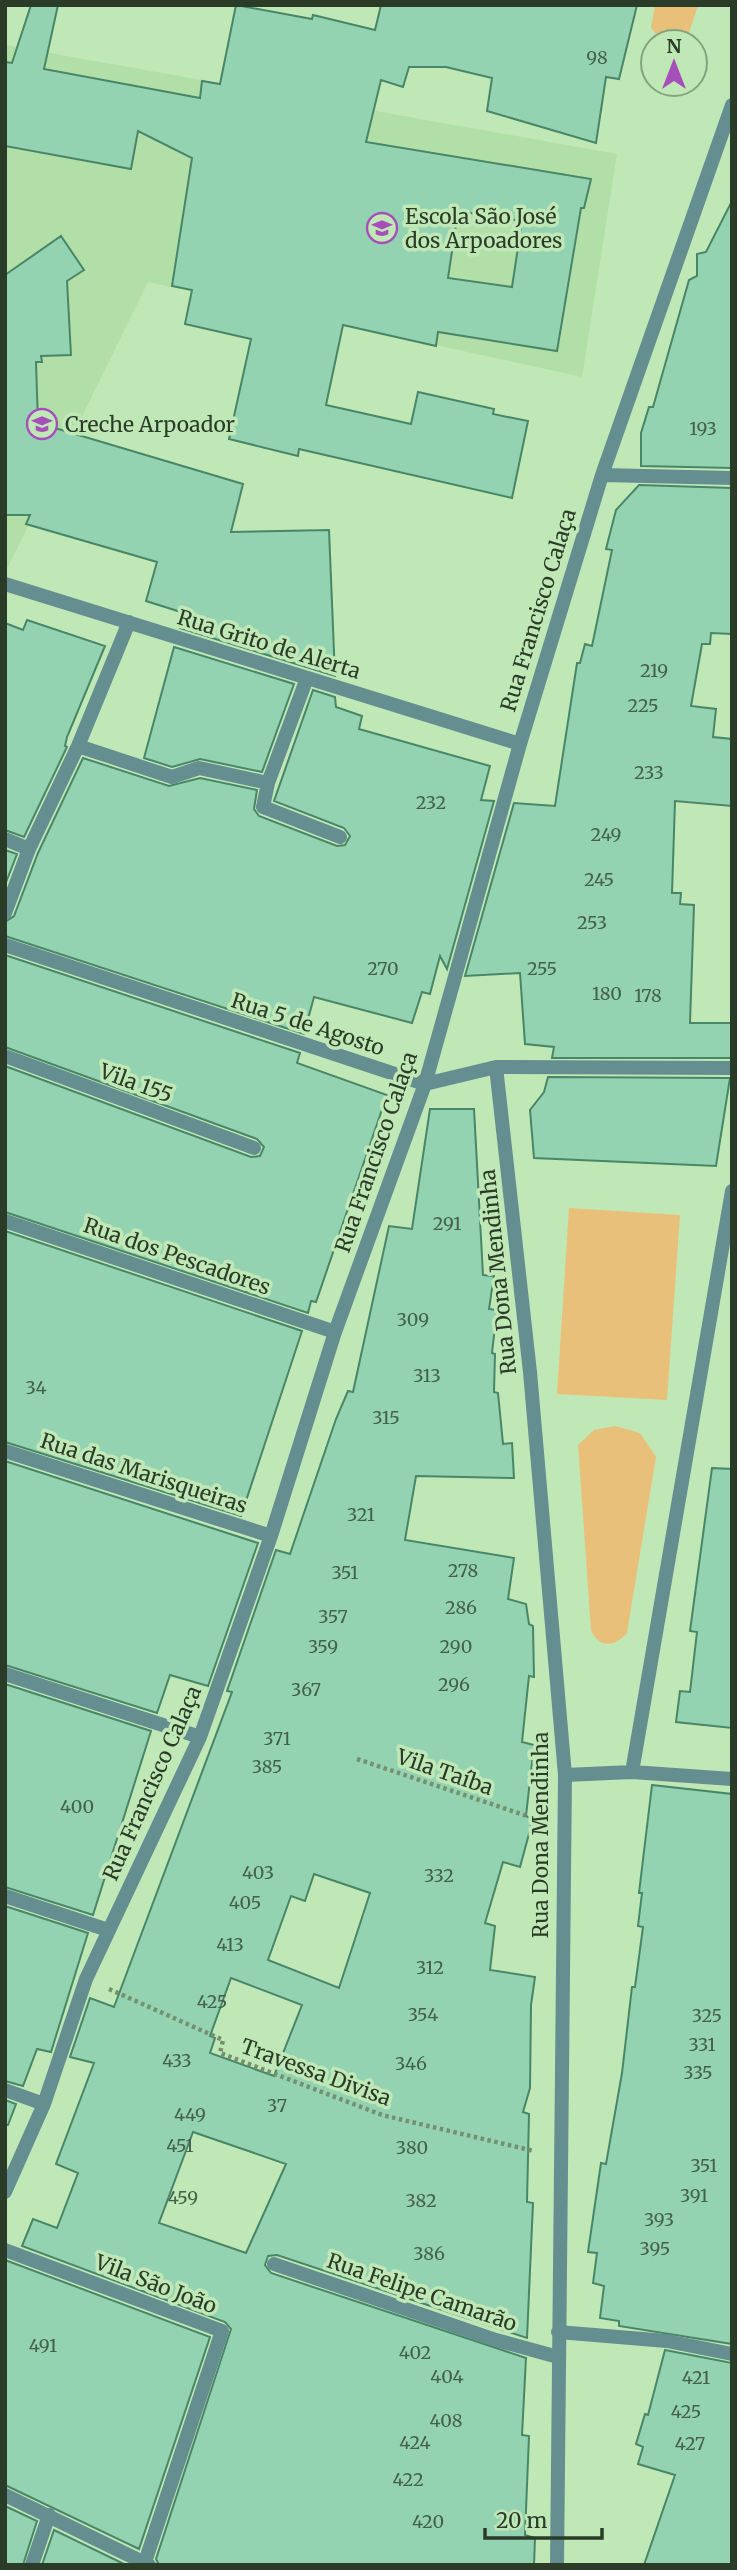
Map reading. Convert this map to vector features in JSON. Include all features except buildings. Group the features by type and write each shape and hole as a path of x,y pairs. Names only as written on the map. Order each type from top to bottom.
{"street":[{"name":"Rua Francisco Calaça","path":"5,2192 44,2104 86,1979 200,1737 271,1536 335,1332 425,1084 520,744 602,475 726,140 732,105"},
{"path":"602,475 732,478"},
{"name":"Rua Grito de Alerta","path":"5,584 520,744"},
{"path":"5,913 29,849 78,746 130,622"},
{"path":"307,678 268,783 263,807 340,837"},
{"path":"78,746 172,777 199,768 268,783"},
{"path":"5,839 29,849"},
{"name":"Rua 5 de Agosto","path":"5,945 425,1084"},
{"name":"Vila 155","path":"5,1056 254,1148"},
{"path":"425,1084 496,1067 732,1068"},
{"name":"Rua Dona Mendinha","path":"496,1067 530,1372 565,1774 559,2157 557,2565"},
{"path":"632,1772 732,1191"},
{"name":"Rua dos Pescadores","path":"5,1221 335,1332"},
{"name":"Rua das Marisqueiras","path":"5,1451 271,1536"},
{"path":"5,1674 200,1737"},
{"path":"565,1774 632,1772 732,1779"},
{"path":"5,1896 108,1930"},
{"path":"5,2090 44,2104"},
{"name":"Vila São João","path":"5,2250 222,2332 147,2563"},
{"name":"Rua Felipe Camarão","path":"274,2264 496,2340 558,2357"},
{"path":"558,2332 667,2341 732,2354"},
{"path":"5,2495 147,2563"},
{"path":"32,2565 49,2515"}],"path":[{"name":"Vila Taíba","path":"357,1759 563,1828"},
{"name":"Travessa Divisa","path":"86,1979 223,2040 220,2053 370,2110 559,2157"}],"shaded area":[{"path":"655,5 698,5 691,28 651,28"},
{"name":"Escola São José dos Arpoadores","path":"5,45 617,154 582,377 148,282 8,567 5,566"},
{"path":"569,1208 680,1215 667,1400 557,1394"},
{"path":"615,1426 640,1433 656,1457 627,1633 608,1644 598,1640 591,1630 578,1445 594,1430"}],"place":[{"name":"Escola São José dos Arpoadores","path":"382,228"},
{"name":"Creche Arpoador","path":"42,424"}]}
